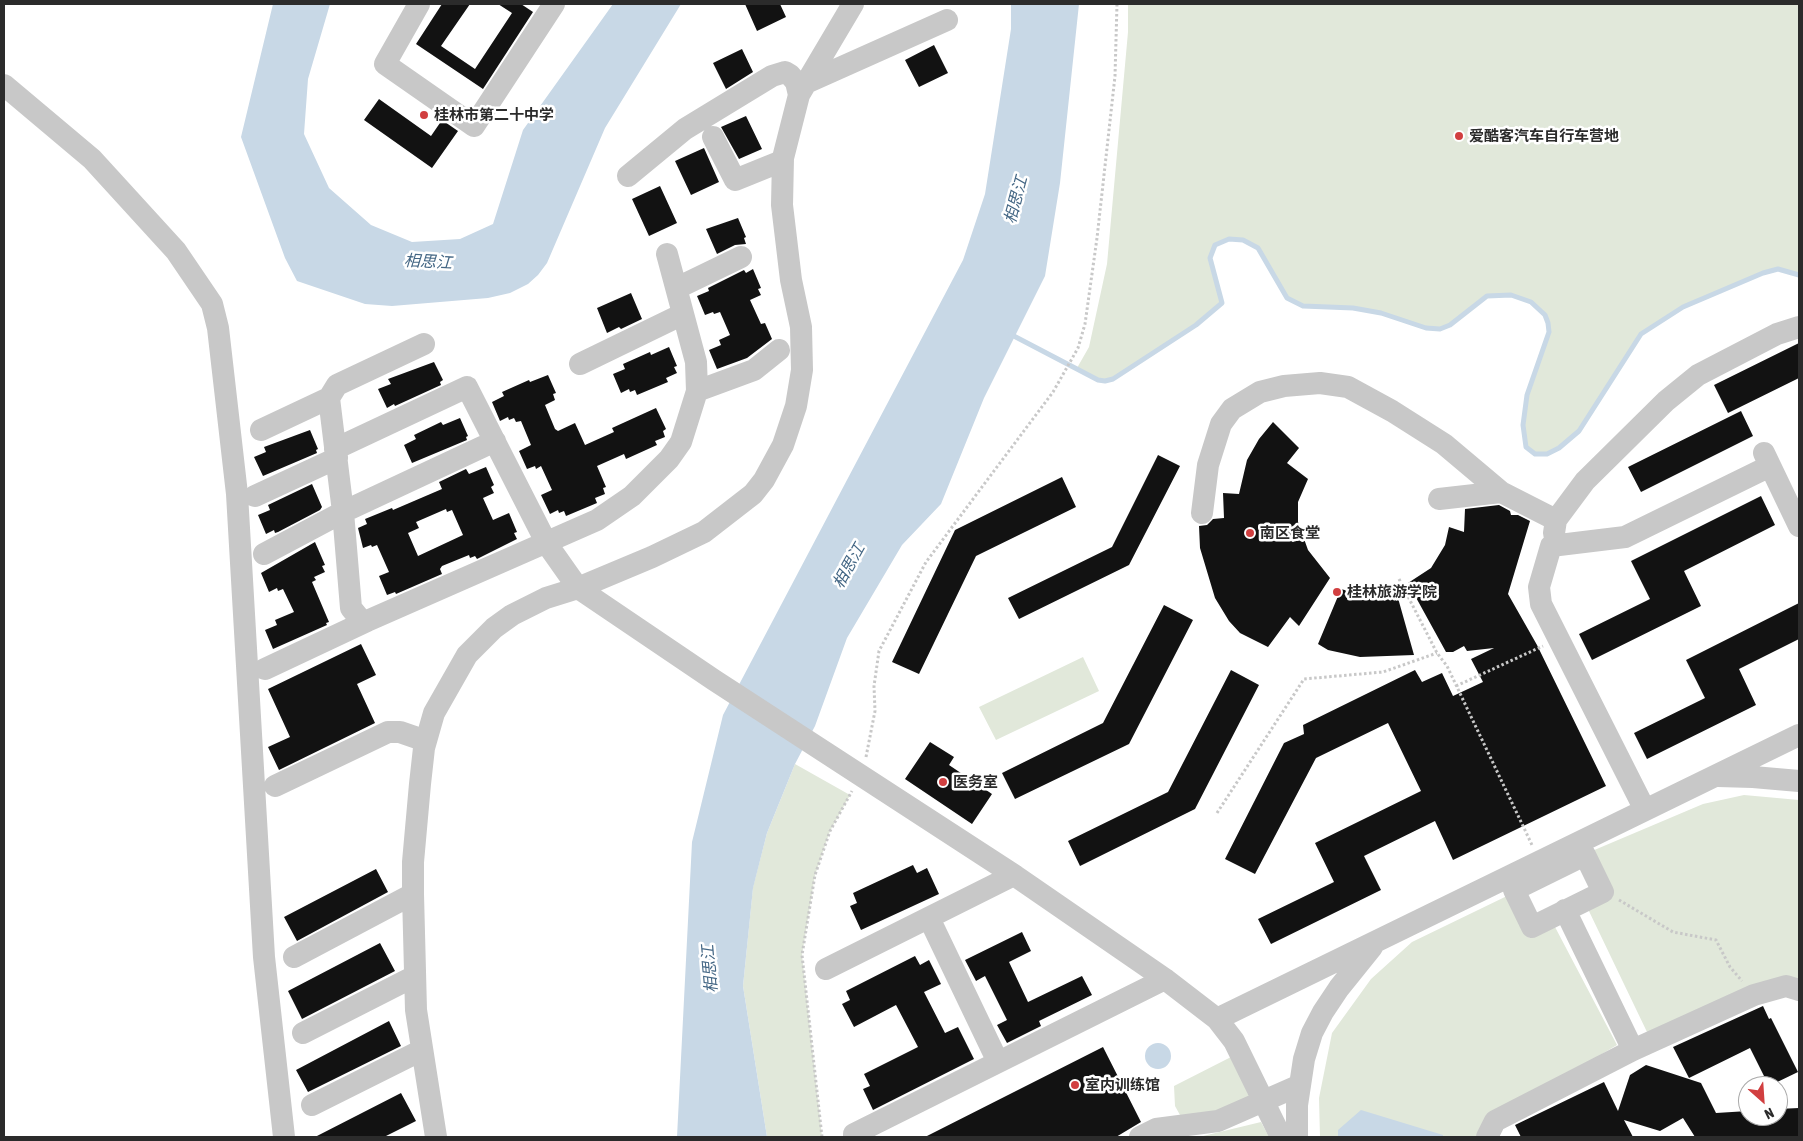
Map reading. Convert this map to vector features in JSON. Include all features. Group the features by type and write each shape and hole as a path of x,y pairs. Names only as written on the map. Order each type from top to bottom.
{"street":[{"path":"419,4 385,64 474,126 554,4"},
{"path":"436,1137 422,1050 415,976 413,894 416,820 426,741 434,713 467,655 494,628 523,608 578,588 652,557 704,532 722,520 753,494 783,445 796,406 803,351 782,205 782,161 802,89 854,4"},
{"path":"802,89 947,20"},
{"path":"628,176 685,129 772,76 784,72 790,75 802,89"},
{"path":"4,85 92,160 176,252 212,304 222,350 237,494 264,957 284,1137"},
{"path":"713,138 735,180 782,161"},
{"path":"265,669 367,621 547,544 616,509 652,478 681,442 698,391 696,362 667,254"},
{"path":"677,288 741,257"},
{"path":"580,364 683,314"},
{"path":"1645,810 1543,608 1538,590 1551,546 1556,520 1585,481 1666,401 1698,375 1777,334 1799,327"},
{"path":"261,430 329,398 337,386 424,344"},
{"path":"698,391 754,370 779,350"},
{"path":"1202,513 1208,465 1221,424 1232,409 1260,392 1302,384 1340,384 1355,390 1444,444 1501,492 1556,520"},
{"path":"255,496 467,387 547,544 578,588 714,680 1014,875 1165,979 1217,1018 1234,1041 1281,1137"},
{"path":"329,398 343,512 351,608 360,619 367,621"},
{"path":"264,554 343,512 495,441"},
{"path":"1551,546 1625,537 1767,459 1799,526"},
{"path":"1439,499 1501,492"},
{"path":"275,786 388,732 400,732 426,741"},
{"path":"1217,1018 1378,940 1544,867 1645,810 1799,735"},
{"path":"1714,776 1799,781"},
{"path":"1585,855 1603,892 1532,927 1514,890 1544,867 1585,855"},
{"path":"826,969 1014,875"},
{"path":"294,957 413,894"},
{"path":"1565,910 1633,1050"},
{"path":"929,918 998,1062"},
{"path":"1297,1137 1297,1105 1307,1050 1323,1012 1378,940"},
{"path":"303,1033 415,976"},
{"path":"1305,976 1323,1012"},
{"path":"854,1137 854,1134 1165,979"},
{"path":"1487,1137 1496,1121 1633,1050 1754,995 1786,986 1799,990"},
{"path":"312,1105 422,1050"},
{"path":"1140,1137 1156,1130 1218,1121 1300,1085"}],"path":[{"path":"861,775 870,743 875,711 874,686 879,651 926,562 1063,376 1074,358 1085,324 1097,238 1115,76 1117,4"},
{"path":"1399,578 1437,652 1447,666 1544,867"},
{"path":"1456,686 1559,638"},
{"path":"1217,813 1304,679 1384,672 1437,652"},
{"path":"1603,892 1673,932 1716,940 1730,967 1754,995"}],"shaded area":[{"name":"爱酷客汽车自行车营地","path":"1128,4 1799,4 1799,275 1778,269 1763,273 1683,307 1641,334 1579,431 1559,448 1547,454 1535,454 1526,447 1523,425 1527,395 1549,332 1545,315 1531,302 1511,295 1487,296 1450,325 1440,329 1426,328 1381,313 1353,308 1297,305 1287,298 1258,248 1243,240 1229,239 1220,242 1212,250 1211,265 1223,300 1217,309 1127,371 1109,380 1098,380 1077,368 1089,347 1107,264 1128,32"},
{"path":"1083,657 1099,691 996,740 979,707"},
{"path":"795,764 850,795 830,831 815,875 802,955 822,1137 767,1137 743,986 753,887 767,833"},
{"path":"1744,795 1799,800 1799,981 1647,1032 1587,907 1592,851 1703,804"},
{"path":"1509,895 1529,938 1555,927 1617,1045 1533,1095 1480,1137 1320,1137 1319,1098 1332,1033 1371,979 1412,942"},
{"path":"1231,1057 1249,1096 1212,1114 1180,1115 1175,1106 1174,1086"},
{"path":"1261,1122 1269,1137 1199,1137"}],"water":[{"name":"相思江","path":"273,4 330,4 308,79 304,134 329,188 371,225 412,242 460,239 493,224 523,130 613,4 681,4 605,128 547,263 538,275 528,284 510,293 488,298 392,306 365,304 297,281 285,258 241,137"},
{"name":"相思江","path":"1011,4 1079,4 1060,183 1045,276 984,398 941,504 902,545 847,638 815,726 795,764 767,833 753,888 743,986 767,1137 677,1137 692,842 723,715 963,260 985,194 1011,29"},
{"path":"1158,1043 1167,1047 1171,1056 1167,1065 1158,1069 1149,1065 1145,1056 1149,1047"},
{"path":"1361,1110 1443,1135 1443,1137 1338,1137 1338,1130"}],"building":[{"path":"442,4 470,4 441,46 475,69 512,13 498,4 521,4 533,12 483,89 416,44"},
{"path":"745,4 780,4 786,17 757,31"},
{"path":"934,45 948,73 919,87 905,60"},
{"path":"742,49 753,72 726,89 713,63"},
{"path":"379,99 431,136 442,120 458,131 432,168 364,120"},
{"path":"746,116 762,149 739,159 721,127"},
{"path":"704,148 719,182 691,195 675,161"},
{"path":"660,186 677,223 649,236 632,199"},
{"path":"738,218 746,237 744,238 746,244 735,245 717,254 706,229"},
{"path":"753,269 761,288 758,289 761,295 750,300 761,324 765,323 772,339 747,358 717,369 709,350 721,345 719,340 730,335 720,312 705,315 697,296 709,291 708,288 744,270 746,273"},
{"path":"631,293 642,319 607,333 597,308"},
{"path":"1799,343 1799,378 1728,413 1714,385"},
{"path":"669,347 677,366 674,367 677,373 666,378 668,382 637,395 635,390 630,392 629,389 621,393 613,374 625,369 623,364 650,352 651,355"},
{"path":"434,362 443,380 440,382 441,385 387,408 378,389 391,384 388,379"},
{"path":"548,375 556,393 553,394 555,400 545,405 555,429 558,431 575,423 585,445 614,432 612,428 656,408 666,429 663,431 665,437 655,441 657,445 626,459 624,454 597,466 606,487 603,488 605,494 595,498 597,503 566,516 564,511 559,513 558,510 550,514 541,495 552,490 541,466 536,469 535,466 527,469 519,451 531,445 521,421 516,422 514,418 509,420 508,417 500,421 492,402 504,396 502,392 529,380 530,382"},
{"path":"1741,411 1753,436 1641,492 1628,467"},
{"path":"460,418 468,436 466,437 467,440 412,463 404,445 416,439 414,435 441,422 443,425"},
{"name":"南区食堂","path":"1273,422 1299,448 1287,463 1308,479 1298,502 1298,522 1308,550 1330,578 1299,626 1290,617 1268,647 1240,633 1229,621 1215,598 1200,548 1199,526 1207,525 1213,519 1224,518 1223,493 1239,494 1247,460 1259,439"},
{"path":"310,430 318,449 316,450 317,453 263,476 254,457 266,452 264,447"},
{"path":"1158,455 1180,466 1129,565 1019,619 1008,598 1112,547"},
{"path":"486,467 494,485 491,487 494,493 483,498 493,520 509,513 517,532 514,533 517,539 477,559 475,556 470,558 469,555 442,566 440,569 442,574 396,594 395,592 387,595 379,576 389,572 377,545 363,548 358,528 367,524 365,519 392,508 393,510 442,489 439,482 466,469 469,474","holes":["446,509 447,512 452,510 463,535 418,556 408,533 419,528 416,522"]},
{"path":"1062,477 1076,507 976,556 919,674 892,662 955,530"},
{"path":"312,484 322,507 320,510 278,532 275,533 274,530 266,534 258,515 270,510 268,505"},
{"path":"1761,496 1775,525 1684,571 1701,606 1592,660 1579,634 1650,599 1631,561"},
{"path":"1499,505 1510,511 1511,515 1518,515 1530,521 1508,594 1537,645 1606,786 1453,860 1435,821 1364,856 1381,890 1271,944 1258,919 1334,882 1315,843 1421,791 1388,723 1316,758 1255,874 1225,859 1284,743 1304,734 1303,725 1415,670 1422,682 1442,673 1453,696 1483,682 1471,659 1494,648 1467,651 1464,646 1453,652 1446,652 1408,583 1431,568 1445,545 1449,527 1464,532 1465,509"},
{"path":"315,542 325,565 322,566 325,572 314,577 316,580 312,582 329,622 326,623 327,625 273,649 265,630 277,625 275,620 294,612 283,589 278,591 277,588 269,592 261,573"},
{"path":"1341,589 1355,593 1396,591 1414,655 1360,657 1328,650 1318,644"},
{"path":"1799,603 1799,639 1739,669 1756,705 1647,759 1634,733 1705,698 1686,660"},
{"path":"1164,605 1193,620 1129,744 1015,799 1002,773 1103,723"},
{"path":"361,644 376,675 357,684 375,723 279,770 268,747 290,737 268,689"},
{"path":"1231,670 1259,685 1195,809 1080,866 1068,841 1168,792"},
{"name":"医务室","path":"930,742 954,757 949,765 992,794 972,824 905,779"},
{"path":"913,865 917,873 927,868 939,894 861,930 850,906 857,903 853,893"},
{"path":"376,869 388,892 297,941 284,917"},
{"path":"1022,932 1031,951 1009,962 1028,1002 1082,976 1092,995 1039,1021 1041,1026 1007,1043 997,1025 1007,1020 985,976 976,981 965,960"},
{"path":"380,943 395,971 302,1019 288,991"},
{"path":"915,956 920,965 929,960 941,984 924,992 945,1033 958,1027 974,1059 873,1110 863,1089 870,1086 864,1074 918,1047 896,1005 854,1027 842,1004 850,1000 846,991"},
{"path":"1763,1006 1798,1072 1788,1077 1764,1076 1750,1048 1689,1078 1673,1047"},
{"path":"389,1021 401,1046 308,1092 296,1070"},
{"name":"室内训练馆","path":"1103,1047 1141,1122 1116,1137 925,1137"},
{"path":"1646,1065 1701,1083 1716,1113 1738,1112 1738,1126 1788,1126 1788,1109 1799,1108 1799,1137 1695,1137 1683,1118 1660,1131 1624,1120 1633,1137 1521,1137 1515,1125 1604,1082 1618,1111 1630,1075"},
{"path":"401,1093 416,1121 384,1137 315,1137"}],"waterway":[{"path":"1010,334 1098,380 1113,379 1196,325 1222,303 1210,258 1215,245 1229,239 1243,240 1258,248 1287,298 1303,306 1353,308 1381,313 1426,328 1440,329 1450,325 1487,296 1511,295 1531,302 1545,315 1548,323 1549,332 1527,395 1523,425 1526,447 1535,454 1547,454 1559,448 1579,431 1641,334 1683,307 1763,273 1778,269 1799,275"}],"place":[{"name":"桂林市第二十中学","path":"424,115"},
{"name":"爱酷客汽车自行车营地","path":"1459,136"},
{"name":"南区食堂","path":"1250,533"},
{"name":"桂林旅游学院","path":"1337,592"},
{"name":"医务室","path":"943,782"},
{"name":"室内训练馆","path":"1075,1085"}]}
